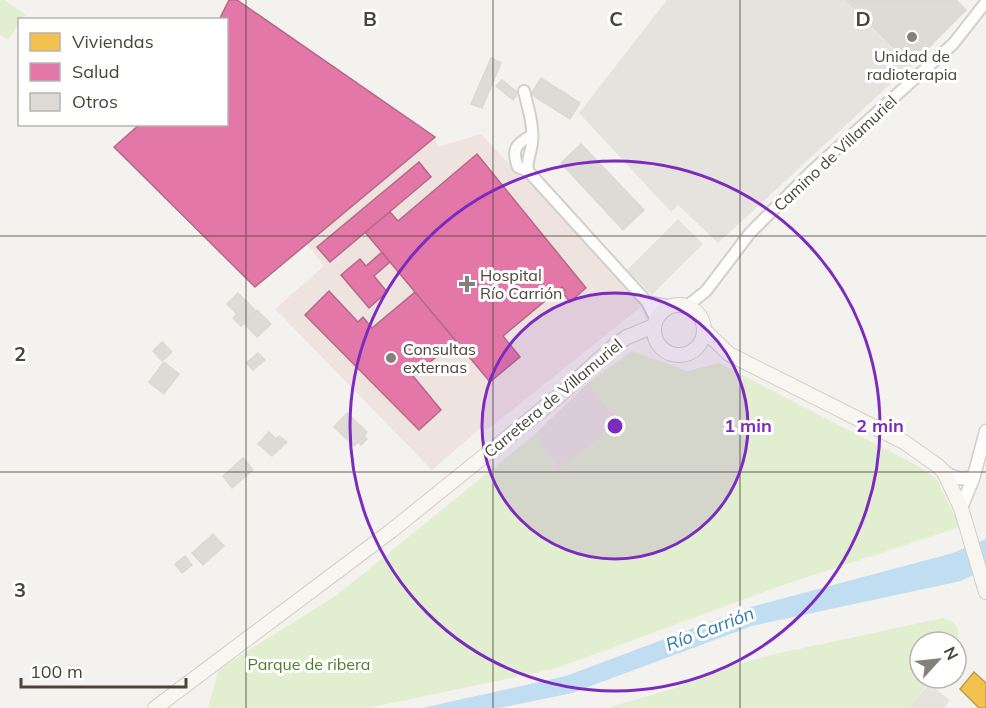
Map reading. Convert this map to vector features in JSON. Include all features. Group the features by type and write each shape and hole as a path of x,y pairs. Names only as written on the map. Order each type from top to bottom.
{"main road":[{"path":"704,330 696,348 690,352 675,355 662,348 657,342 655,323 659,314 670,306 687,306 699,315 704,330 729,354"},
{"name":"Carretera de Villamuriel","path":"155,708 391,531 560,395 627,337 655,323"},
{"name":"Carretera de Villamuriel","path":"627,337 657,342"},
{"path":"696,348 729,354 922,453 944,472 961,508 986,592"}],"street":[{"name":"Camino de Villamuriel","path":"687,306 706,291 757,225 812,171 953,45 986,2"},
{"path":"524,91 532,135 528,171 647,302 655,323"},
{"path":"647,302 670,306"},
{"path":"961,508 974,476 986,430"},
{"path":"944,472 956,478 966,479 974,476"}],"shaded area":[{"path":"667,0 847,0 911,65 718,243 678,205 671,212 579,113"},
{"name":"Hospital Río Carrión","path":"481,134 522,177 528,171 647,302 487,430 483,426 432,470 275,309 324,266 307,244 435,137 438,147"},
{"path":"678,219 703,244 652,295 627,270"},
{"path":"588,383 618,421 591,446 558,469 534,435"},
{"path":"924,690 937,690 950,700 944,708 908,708"}],"green space":[{"path":"0,0 5,0 26,15 24,18 18,18 18,25 8,40 0,34"},
{"name":"Parque de ribera","path":"632,351 687,371 719,363 916,465 936,478 960,527 783,585 554,669 368,708 208,708 219,669 337,595 534,435 558,469 591,446 618,421 588,383"},
{"path":"943,618 952,622 957,630 908,630 908,690 923,690 908,708 607,708 672,689 724,668 771,655"}],"water":[{"name":"Río Carrión","path":"986,539 986,569 961,581 752,626 572,693 499,708 422,708 566,676 747,608 953,553"}],"building: Viviendas":[{"path":"974,672 986,683 986,708 979,708 961,690 968,690 968,679"}],"building: Salud":[{"path":"229,0 237,0 435,137 255,287 114,147 138,126 228,126 228,18 220,18"},
{"path":"477,154 586,288 570,302 562,292 565,290 562,287 503,336 520,357 490,382 365,232 390,212 398,221"},
{"path":"419,162 431,177 330,262 317,247"},
{"path":"382,252 390,262 374,276 387,292 369,308 341,275 360,259 366,266"},
{"name":"Consultas externas","path":"329,291 358,322 363,317 372,328 415,292 456,341 413,376 441,410 419,430 305,315"}],"building: Otros":[{"name":"Unidad de radioterapia","path":"847,0 956,0 966,10 911,65"},
{"path":"491,58 501,63 482,108 471,104"},
{"path":"541,78 580,103 570,119 531,94"},
{"path":"502,80 518,93 513,100 496,86"},
{"path":"581,144 644,210 623,230 561,163"},
{"path":"238,293 256,311 241,326 233,318 237,314 227,304"},
{"path":"257,310 271,324 257,337 244,323"},
{"path":"162,342 172,352 162,361 153,351"},
{"path":"258,353 265,360 253,370 246,363"},
{"path":"164,362 179,374 164,394 149,382"},
{"path":"347,413 367,432 364,436 367,439 361,445 358,442 354,446 334,427"},
{"path":"269,432 276,439 279,436 287,442 272,456 258,444"},
{"path":"243,458 253,470 232,488 223,476"},
{"path":"213,534 224,546 203,565 192,553"},
{"path":"185,556 192,565 182,573 175,564"}],"place":[{"name":"Unidad de radioterapia","path":"912,37"},
{"name":"Hospital Río Carrión","path":"467,284"},
{"name":"Consultas externas","path":"391,358"}]}
